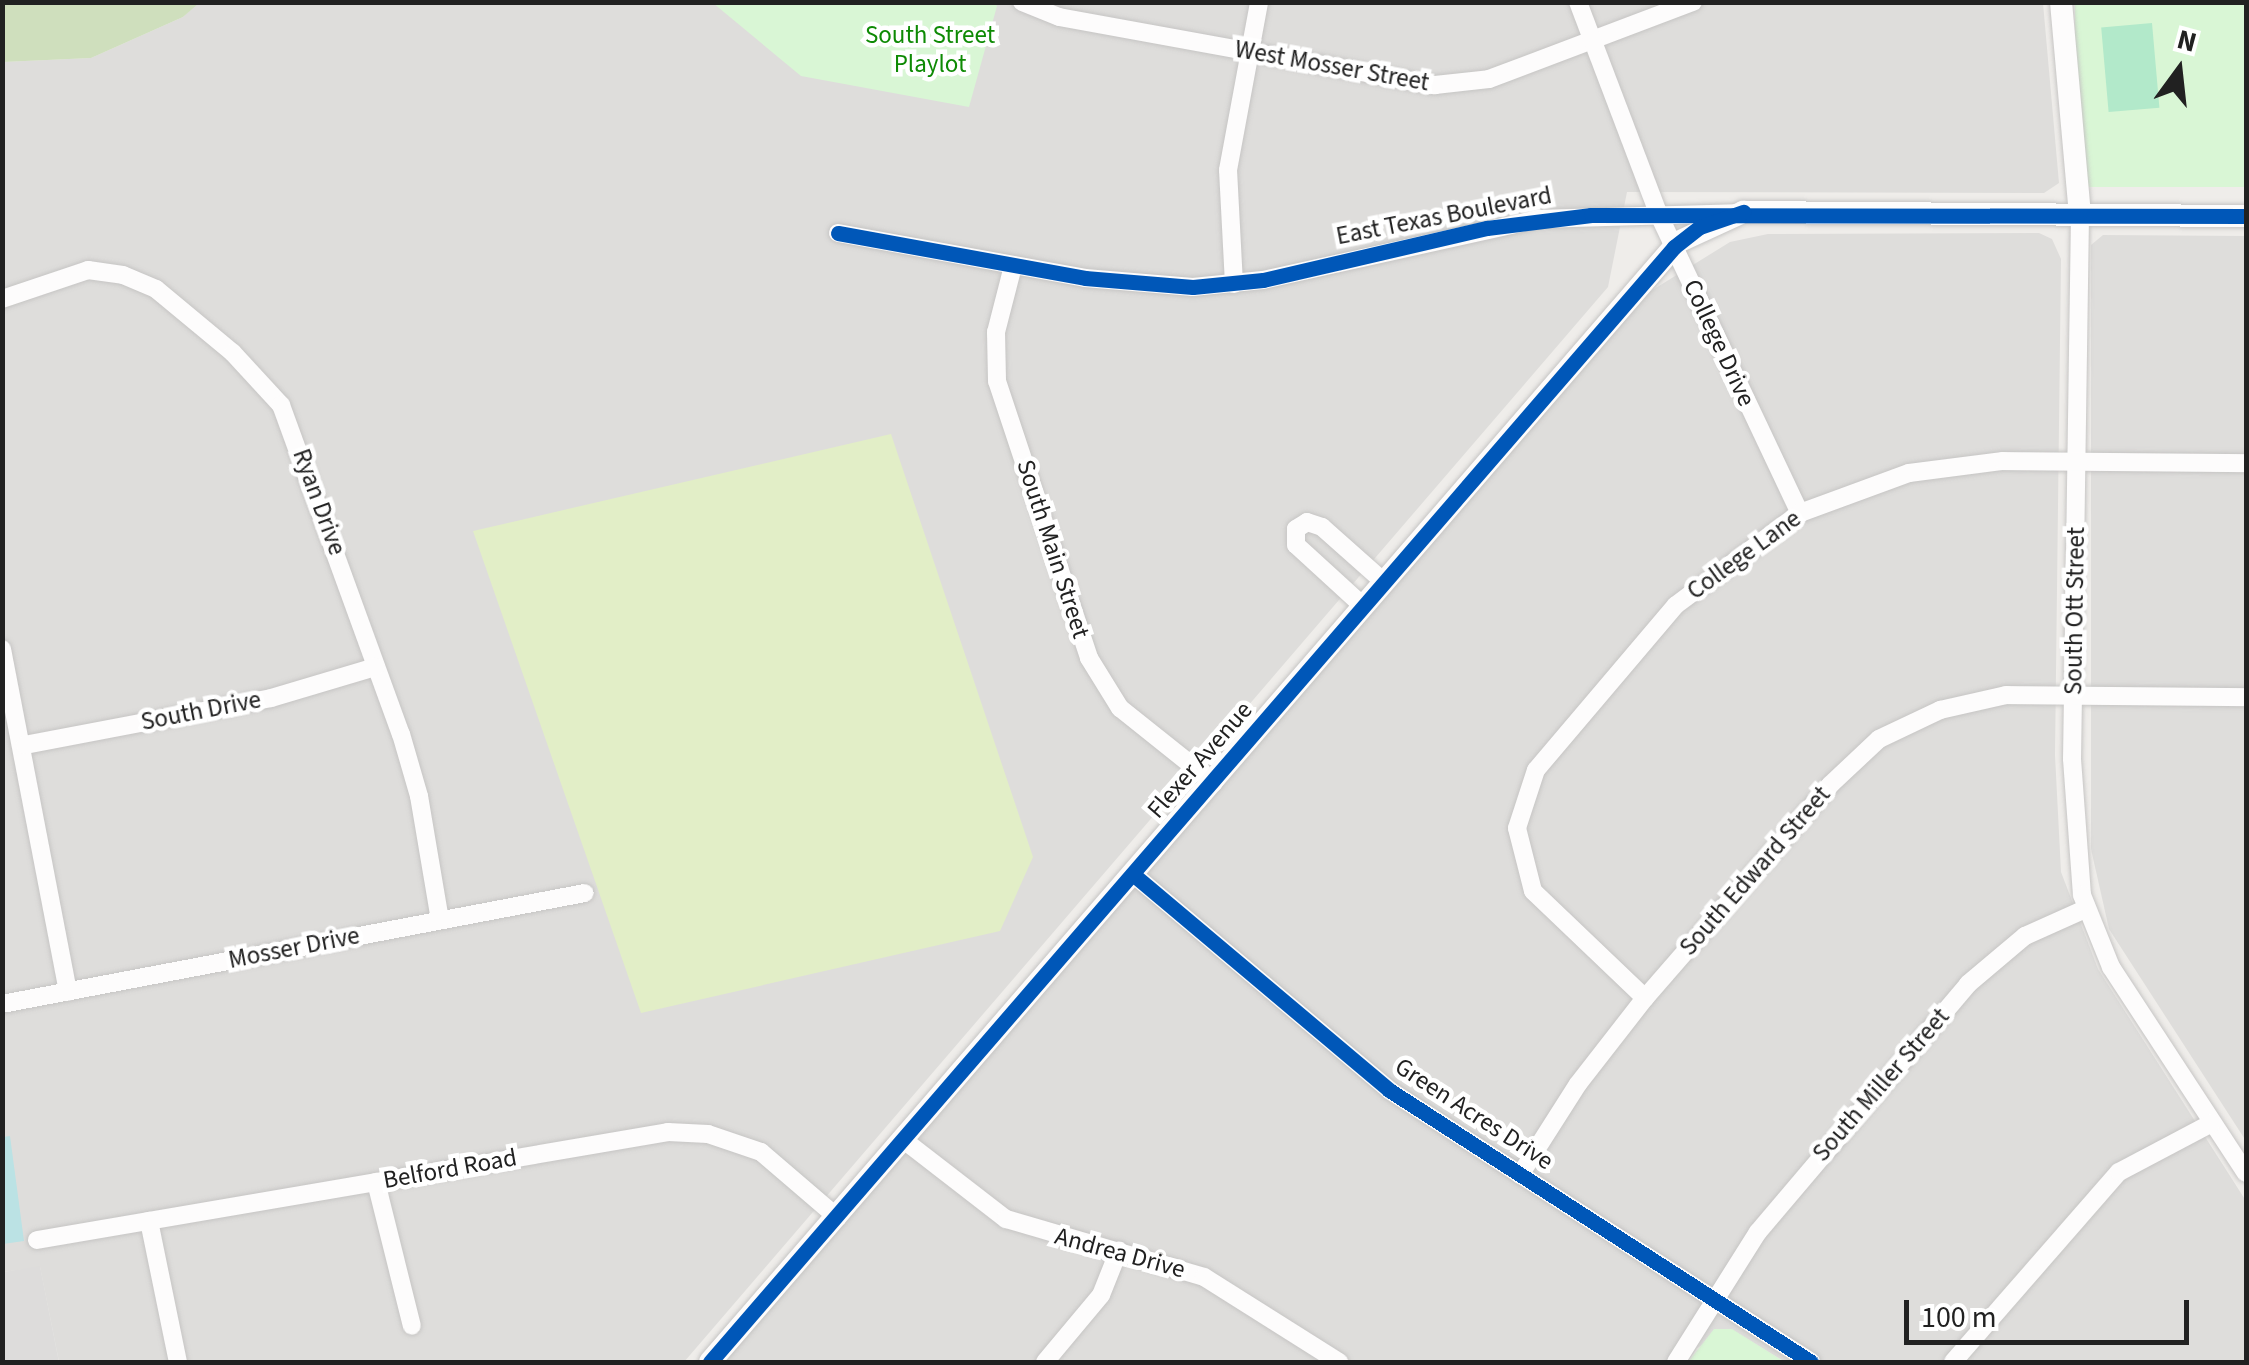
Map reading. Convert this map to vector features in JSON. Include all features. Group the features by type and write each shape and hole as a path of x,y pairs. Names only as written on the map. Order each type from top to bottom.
{"street":[{"name":"West Mosser Street","path":"1022,2 1058,18 1435,85 1488,79 1693,2"},
{"path":"1234,284 1226,200 1259,2"},
{"name":"College Drive","path":"1578,2 1658,213 1800,514"},
{"name":"South Ott Street","path":"2060,2 2080,215 2074,824 2085,909 2111,967 2246,1172"},
{"name":"Flexer Avenue","path":"710,1362 1214,784 1674,246 1700,228 1743,212"},
{"name":"East Texas Boulevard","path":"838,233 1012,266 1150,286 1234,284 1486,228 1658,213 2246,216"},
{"name":"South Main Street","path":"1012,266 996,332 997,381 1089,658 1120,708 1214,784"},
{"name":"Ryan Drive","path":"2,299 88,270 123,275 156,289 264,381 293,429 419,796 440,920"},
{"name":"College Lane","path":"1645,998 1533,891 1518,852 1525,790 1676,605 1800,514 1909,473 2076,460 2246,463"},
{"path":"1364,607 1296,545 1296,528 1307,522 1322,527 1386,583"},
{"path":"2,649 25,745 68,992"},
{"name":"South Drive","path":"25,745 271,698 375,667"},
{"name":"South Edward Street","path":"1520,1175 1578,1084 1645,998 1830,784 1879,739 1972,701 2074,694 2246,697"},
{"name":"Green Acres Drive","path":"1134,875 1346,1057 1520,1175 1811,1362"},
{"name":"Mosser Drive","path":"2,1004 585,893"},
{"name":"South Miller Street","path":"1676,1362 1796,1184 1968,984 2026,936 2085,909"},
{"path":"1953,1362 2119,1172 2212,1123"},
{"name":"Belford Road","path":"37,1240 668,1132 708,1134 761,1152 838,1218"},
{"name":"Andrea Drive","path":"905,1140 1006,1219 1204,1277 1339,1362"},
{"path":"376,1182 412,1326"},
{"path":"149,1221 178,1362"},
{"path":"1046,1362 1101,1296 1119,1250"}],"shaded area":[{"path":"199,2 2043,3 2059,183 2044,193 1627,192 1608,287 684,1362 59,1362 40,1267 3,1272 3,62 91,58 183,17"},
{"path":"2039,233 2052,239 2061,259 2055,755 2061,872 2098,969 2246,1201 2246,1362 1785,1362 1731,1329 1697,1348 1688,1362 723,1362 1646,294 1730,242 1768,234"},
{"path":"2103,235 2246,236 2246,1141 2109,929 2091,849 2091,245"},
{"path":"40,1266 59,1362 3,1362 3,1272"}],"green space":[{"path":"3,2 199,3 183,17 91,58 3,62"},
{"name":"South Street Playlot","path":"993,2 997,6 969,107 801,76 713,3"},
{"path":"2075,3 2246,3 2246,187 2075,187"},
{"path":"2152,23 2159,108 2109,112 2101,27"},
{"path":"891,434 1033,857 1000,931 641,1013 473,531"},
{"path":"1714,1329 1732,1329 1785,1362 1688,1362"}],"water":[{"path":"10,1136 24,1241 3,1244 3,1137"}],"cycle path":[{"path":"710,1362 1674,247 1700,227 1743,212"},
{"path":"838,233 1085,278 1193,287 1263,280 1487,228 1591,215 2246,216"},
{"path":"1134,875 1389,1090 1811,1362"}]}
